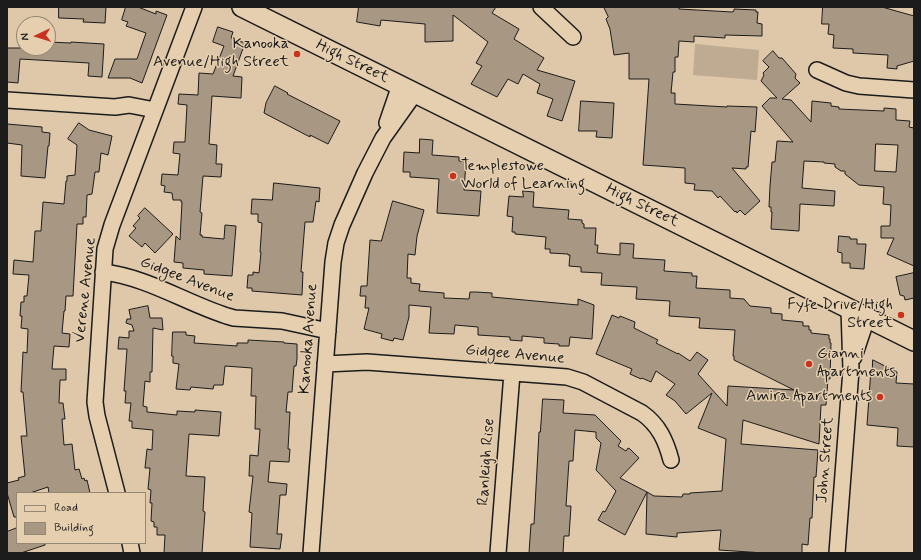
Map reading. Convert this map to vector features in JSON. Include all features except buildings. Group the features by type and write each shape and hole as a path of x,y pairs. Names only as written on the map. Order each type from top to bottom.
{"main road":[{"name":"High Street","path":"242,7 914,341"}],"street":[{"name":"Verene Avenue","path":"117,492 97,416 95,402 105,249 112,225 194,7"},
{"path":"541,7 573,37"},
{"path":"817,70 846,83 858,86 914,90"},
{"name":"Kanooka Avenue","path":"312,553 328,325 336,243 365,173 407,89"},
{"path":"7,100 115,107 129,105 153,116"},
{"name":"Gidgee Avenue","path":"103,272 136,280 227,316 328,325"},
{"name":"John Street","path":"837,553 851,370 848,309"},
{"name":"John Street","path":"851,370 866,318"},
{"name":"Gidgee Avenue","path":"326,358 567,377 583,382 650,418 661,433 672,460"},
{"name":"Ranleigh Rise","path":"498,553 512,373"}],"shaded area":[{"path":"695,44 759,50 757,80 693,75"}],"place":[{"name":"Kanooka Avenue/High Street","path":"297,54"},
{"name":"Templestowe World of Learning","path":"453,176"},
{"name":"Fyfe Drive/High Street","path":"901,315"},
{"name":"Gianni Apartments","path":"809,364"},
{"name":"Amira Apartments","path":"880,397"}]}
